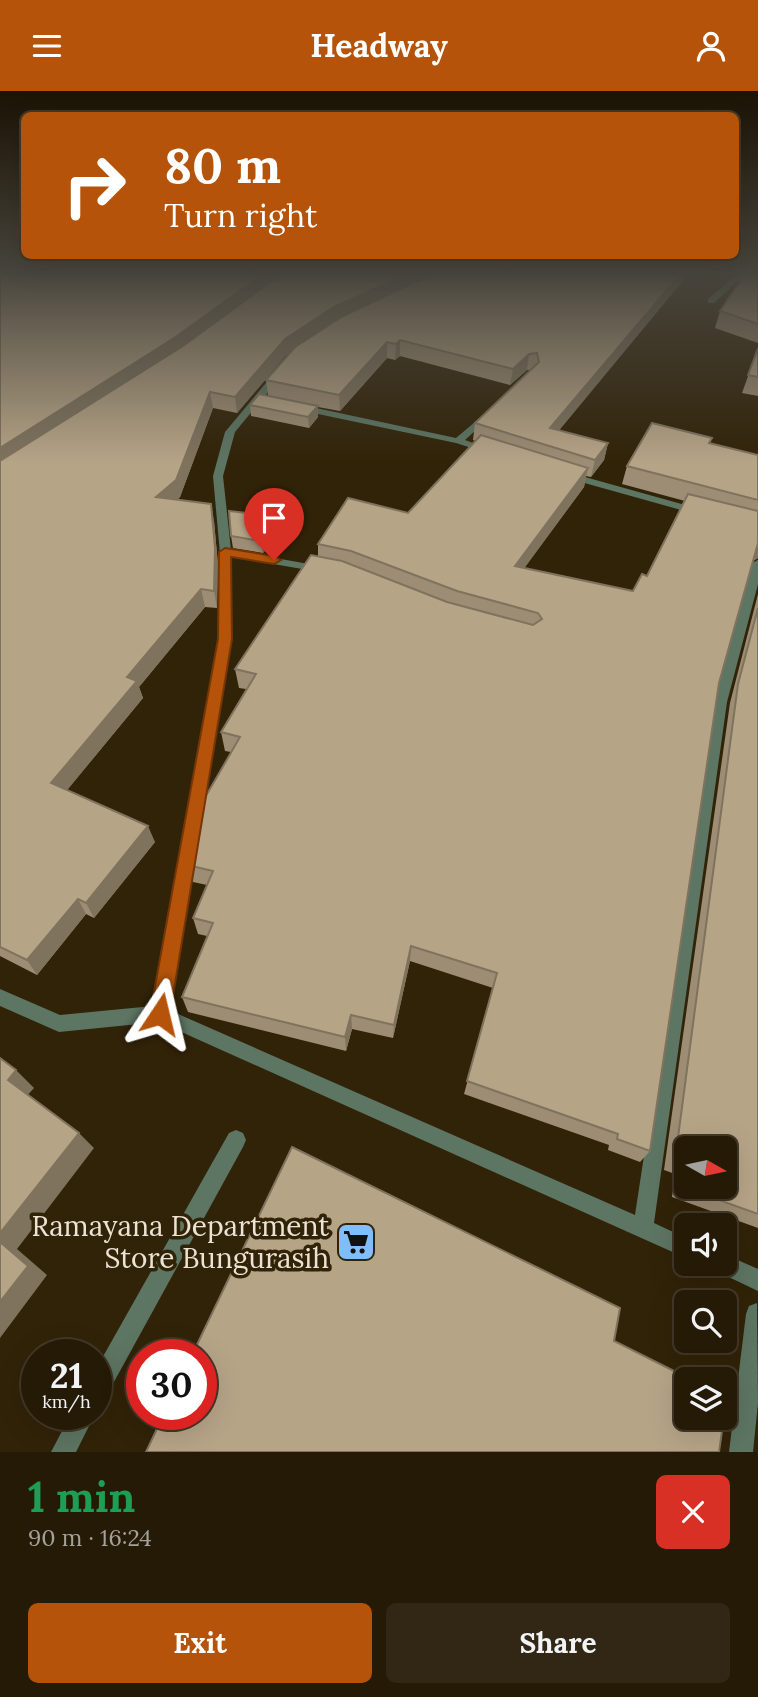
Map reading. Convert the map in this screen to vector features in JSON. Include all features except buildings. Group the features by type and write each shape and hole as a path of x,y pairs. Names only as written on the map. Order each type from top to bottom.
{"street":[{"path":"160,1014 225,639 225,552 218,476 230,432 291,359"},
{"path":"256,399 270,401"},
{"path":"297,407 458,441 493,452"},
{"path":"458,441 495,408"},
{"path":"554,471 616,491 706,513"},
{"path":"225,552 335,572"},
{"path":"643,1230 720,702 758,563"},
{"path":"0,997 59,1024 160,1014 674,1243"},
{"path":"112,1363 236,1140"},
{"path":"737,1270 758,1280"},
{"path":"741,1452 757,1314"},
{"path":"63,1452 75,1430"}],"place":[{"name":"Ramayana Department Store Bungurasih","path":"356,1242"}],"route":[{"path":"160,1014 225,639 225,552 274,560"}]}
